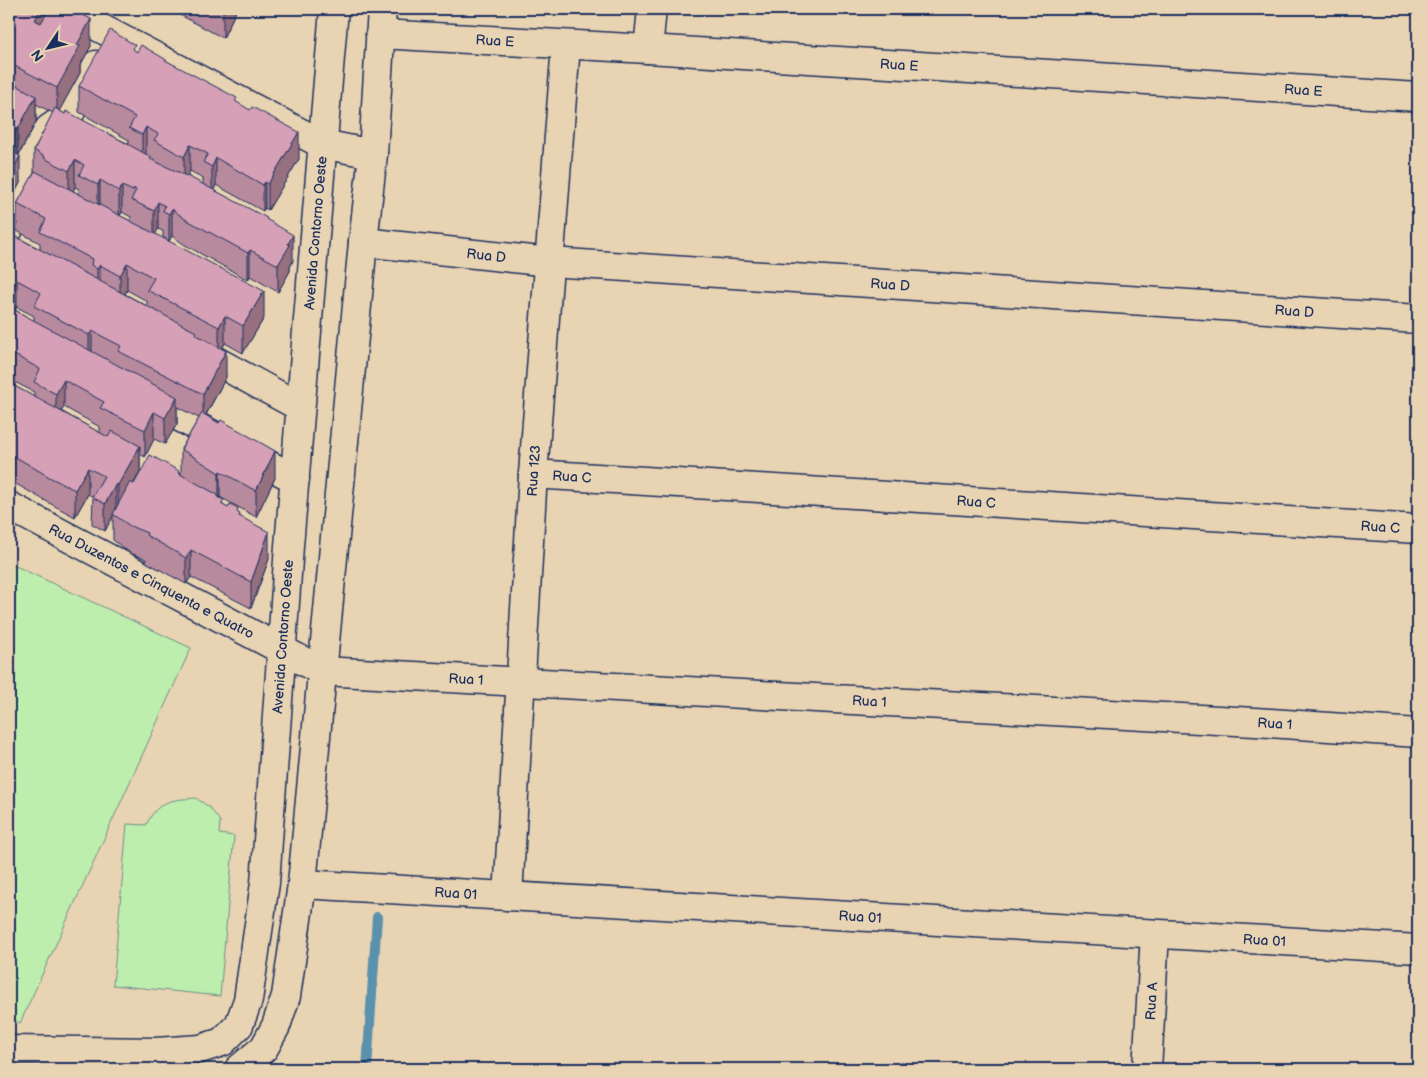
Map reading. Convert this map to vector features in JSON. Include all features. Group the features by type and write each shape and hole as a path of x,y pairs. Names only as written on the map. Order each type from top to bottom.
{"street":[{"path":"64,9 322,144 373,154"},
{"name":"Avenida Contorno Oeste","path":"9,1050 156,1052 200,1049 222,1042 239,1025 248,1000 265,883 282,651 278,540 295,479 334,9"},
{"path":"648,49 652,9"},
{"path":"239,1069 264,1048 276,1026 286,996 302,884 373,154 381,22"},
{"name":"Rua E","path":"381,22 566,45 1418,97"},
{"path":"12,244 25,200 29,167 49,129 69,115 112,34"},
{"name":"Rua 123","path":"508,896 533,474 566,45"},
{"name":"Rua D","path":"363,242 550,262 1418,319"},
{"path":"172,337 300,407"},
{"path":"122,386 295,479"},
{"name":"Rua C","path":"533,474 1418,529"},
{"name":"Rua Duzentos e Cinquenta e Quatro","path":"9,506 322,671"},
{"name":"Rua 1","path":"322,671 1255,722 1418,733"},
{"name":"Rua 01","path":"302,884 1418,949"},
{"name":"Rua A","path":"1147,1069 1155,934"},
{"path":"239,1025 264,1048"}],"green space":[{"path":"9,563 191,648 20,1023 9,1018"},
{"path":"196,798 209,807 220,821 219,834 234,836 220,996 113,985 127,824 146,825 160,806 172,801"}],"building":[{"path":"9,9 41,9 35,20 41,23 49,9 71,9 91,19 77,45 80,46 57,88 9,63"},
{"path":"110,30 135,45 133,49 137,52 141,45 165,60 237,98 235,101 250,110 252,107 299,132 268,184 265,182 263,185 216,158 212,167 203,162 208,154 190,145 184,157 154,140 158,134 146,127 142,135 129,128 135,117 79,86"},
{"path":"9,81 36,96 13,136 9,134"},
{"path":"55,108 65,114 66,111 151,157 150,159 193,179 267,218 293,235 288,244 290,245 278,265 250,250 248,253 185,219 172,209 169,214 163,211 165,206 158,202 154,211 131,200 136,190 134,188 133,191 122,186 119,191 100,180 98,185 79,175 84,165 75,160 69,171 44,158 34,150"},
{"path":"9,150 20,156 9,178"},
{"path":"35,171 264,291 243,326 225,316 219,327 147,290 154,278 127,263 120,276 100,265 97,269 91,265 92,259 40,232 46,219 17,204"},
{"path":"9,233 196,332 195,334 226,351 203,394 118,351 121,346 92,331 89,335 34,306 41,293 17,280 9,293"},
{"path":"9,307 177,397 165,418 154,412 145,430 100,408 104,402 64,380 56,394 34,382 40,369 9,352"},
{"path":"9,383 108,437 112,431 140,446 105,504 92,497 104,476 88,468 75,490 9,453"},
{"path":"202,413 219,423 221,420 275,451 256,491 220,471 219,473 181,449"},
{"path":"150,455 218,495 217,497 224,500 221,504 228,508 230,504 238,508 239,516 269,532 251,582 191,550 186,558 146,535 147,533 130,526 113,514 130,482 134,484"}],"waterway":[{"path":"367,1069 377,917"}]}
